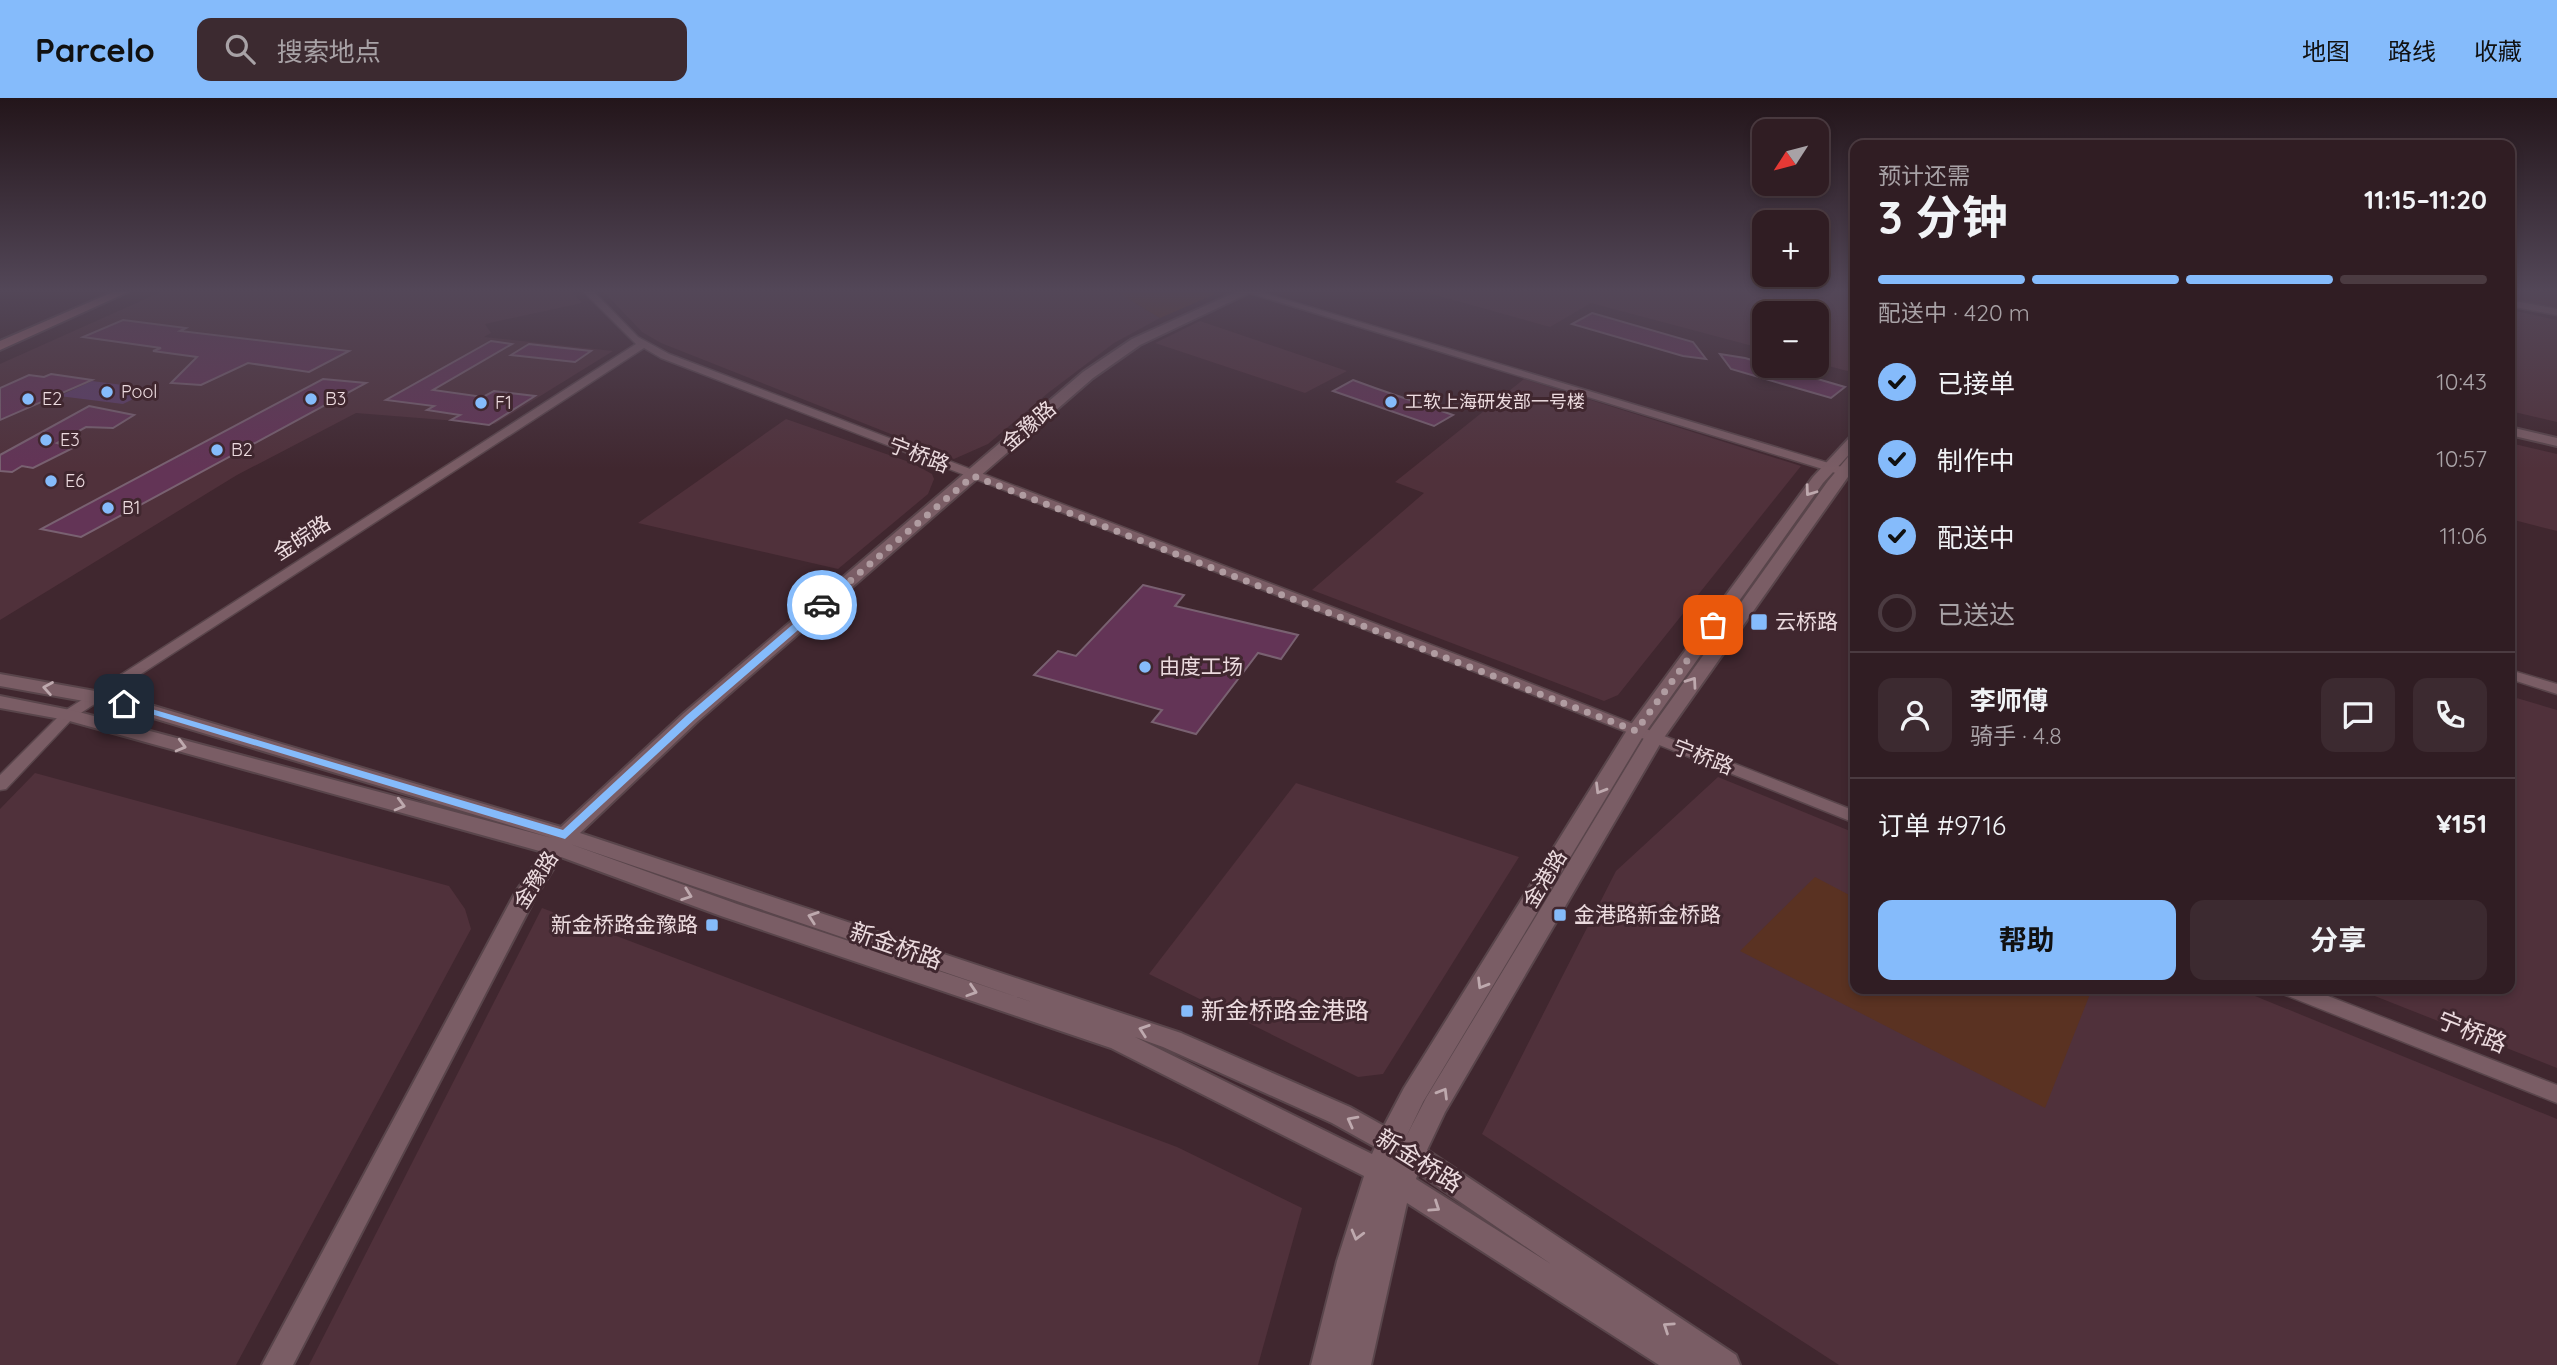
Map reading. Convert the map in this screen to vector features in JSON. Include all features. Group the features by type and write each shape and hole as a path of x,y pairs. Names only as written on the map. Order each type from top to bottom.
{"street":[{"name":"金皖路","path":"0,785 68,715 632,351"},
{"name":"宁桥路","path":"657,351 1850,815"},
{"name":"金豫路","path":"277,1365 526,893 561,841 691,717 1088,375 1121,351"},
{"path":"1444,351 1842,471"},
{"path":"2515,430 2557,440"},
{"name":"金港路","path":"1325,1365 1358,1230 1389,1177 1401,1147 1413,1095 1645,734 1842,471 1850,452"},
{"path":"2515,676 2557,689"},
{"name":"新金桥路","path":"0,680 96,696 561,841 1172,1040 1341,1115 1401,1147 1724,1365"},
{"name":"新金桥路","path":"0,702 68,715 561,841 729,910 1120,1041 1389,1177 1686,1365"},
{"name":"宁桥路","path":"2303,994 2557,1094"},
{"name":"金港路","path":"1356,1365 1392,1207 1389,1177"}],"shaded area":[{"path":"29,351 613,351 495,424 356,413 237,475 0,620 0,364"},
{"path":"682,351 1103,351 988,444 954,459"},
{"path":"1179,351 1289,351 1347,371 1305,393"},
{"path":"1829,351 1850,351 1850,372 1829,366"},
{"path":"2515,351 2557,351 2557,422 2515,412"},
{"path":"1524,379 1801,466 1618,695 1604,701 1312,590 1424,493 1395,482"},
{"name":"Pool","path":"92,381 154,389 123,404 59,396"},
{"path":"786,419 912,463 932,474 934,479 928,494 838,569 638,523"},
{"path":"2515,444 2557,454 2557,531 2515,520"},
{"path":"2515,697 2557,710 2557,1068 2370,994 2515,994"},
{"path":"35,773 449,886 465,909 471,929 236,1365 0,1365 0,809"},
{"path":"1718,777 1850,831 1850,994 2250,994 2557,1119 2557,1365 1839,1365 1482,1134 1616,871"},
{"path":"1296,783 1519,857 1383,1074 1358,1077 1149,974"},
{"path":"1815,877 1850,895 1850,994 2090,994 2045,1108 1740,951"},
{"path":"542,908 1177,1147 1302,1208 1258,1365 309,1365"}],"building":[{"path":"154,351 349,351 309,372 248,363 201,385 171,383 197,357"},
{"path":"473,351 500,351 433,390 483,397 494,391 535,396 489,425 451,420 460,415 427,410 434,406 386,400"},
{"path":"517,351 591,351 575,362 511,355"},
{"path":"1666,351 1700,351 1706,359"},
{"path":"1720,354 1752,360 1752,375 1731,369"},
{"name":"E2","path":"51,374 92,380 0,420 0,388 29,375 44,377"},
{"path":"1762,378 1814,378 1845,387 1831,398"},
{"path":"323,379 366,383 81,537 41,529"},
{"name":"工软上海研发部一号楼","path":"1353,380 1453,415 1434,426 1333,391"},
{"name":"E3","path":"89,406 134,415 113,428 86,427 57,443 73,448 33,468 22,466 12,472 0,471 0,455"},
{"name":"由度工场","path":"1143,585 1184,595 1175,606 1298,635 1281,659 1258,653 1196,734 1152,722 1162,710 1034,675 1058,651 1076,656"}],"way so far":[{"path":"822,605 973,476 1636,731 1713,625"}],"place":[{"name":"Pool","path":"107,392"},
{"name":"E2","path":"28,399"},
{"name":"B3","path":"311,399"},
{"name":"工软上海研发部一号楼","path":"1391,402"},
{"name":"F1","path":"481,403"},
{"name":"E3","path":"46,440"},
{"name":"B2","path":"217,450"},
{"name":"E6","path":"51,481"},
{"name":"B1","path":"108,508"},
{"name":"云桥路","path":"1759,622"},
{"name":"由度工场","path":"1145,667"},
{"name":"金港路新金桥路","path":"1560,915"},
{"name":"新金桥路金豫路","path":"712,925"},
{"name":"新金桥路金港路","path":"1187,1011"}],"route":[{"path":"124,704 565,835 691,717 822,605"}]}
